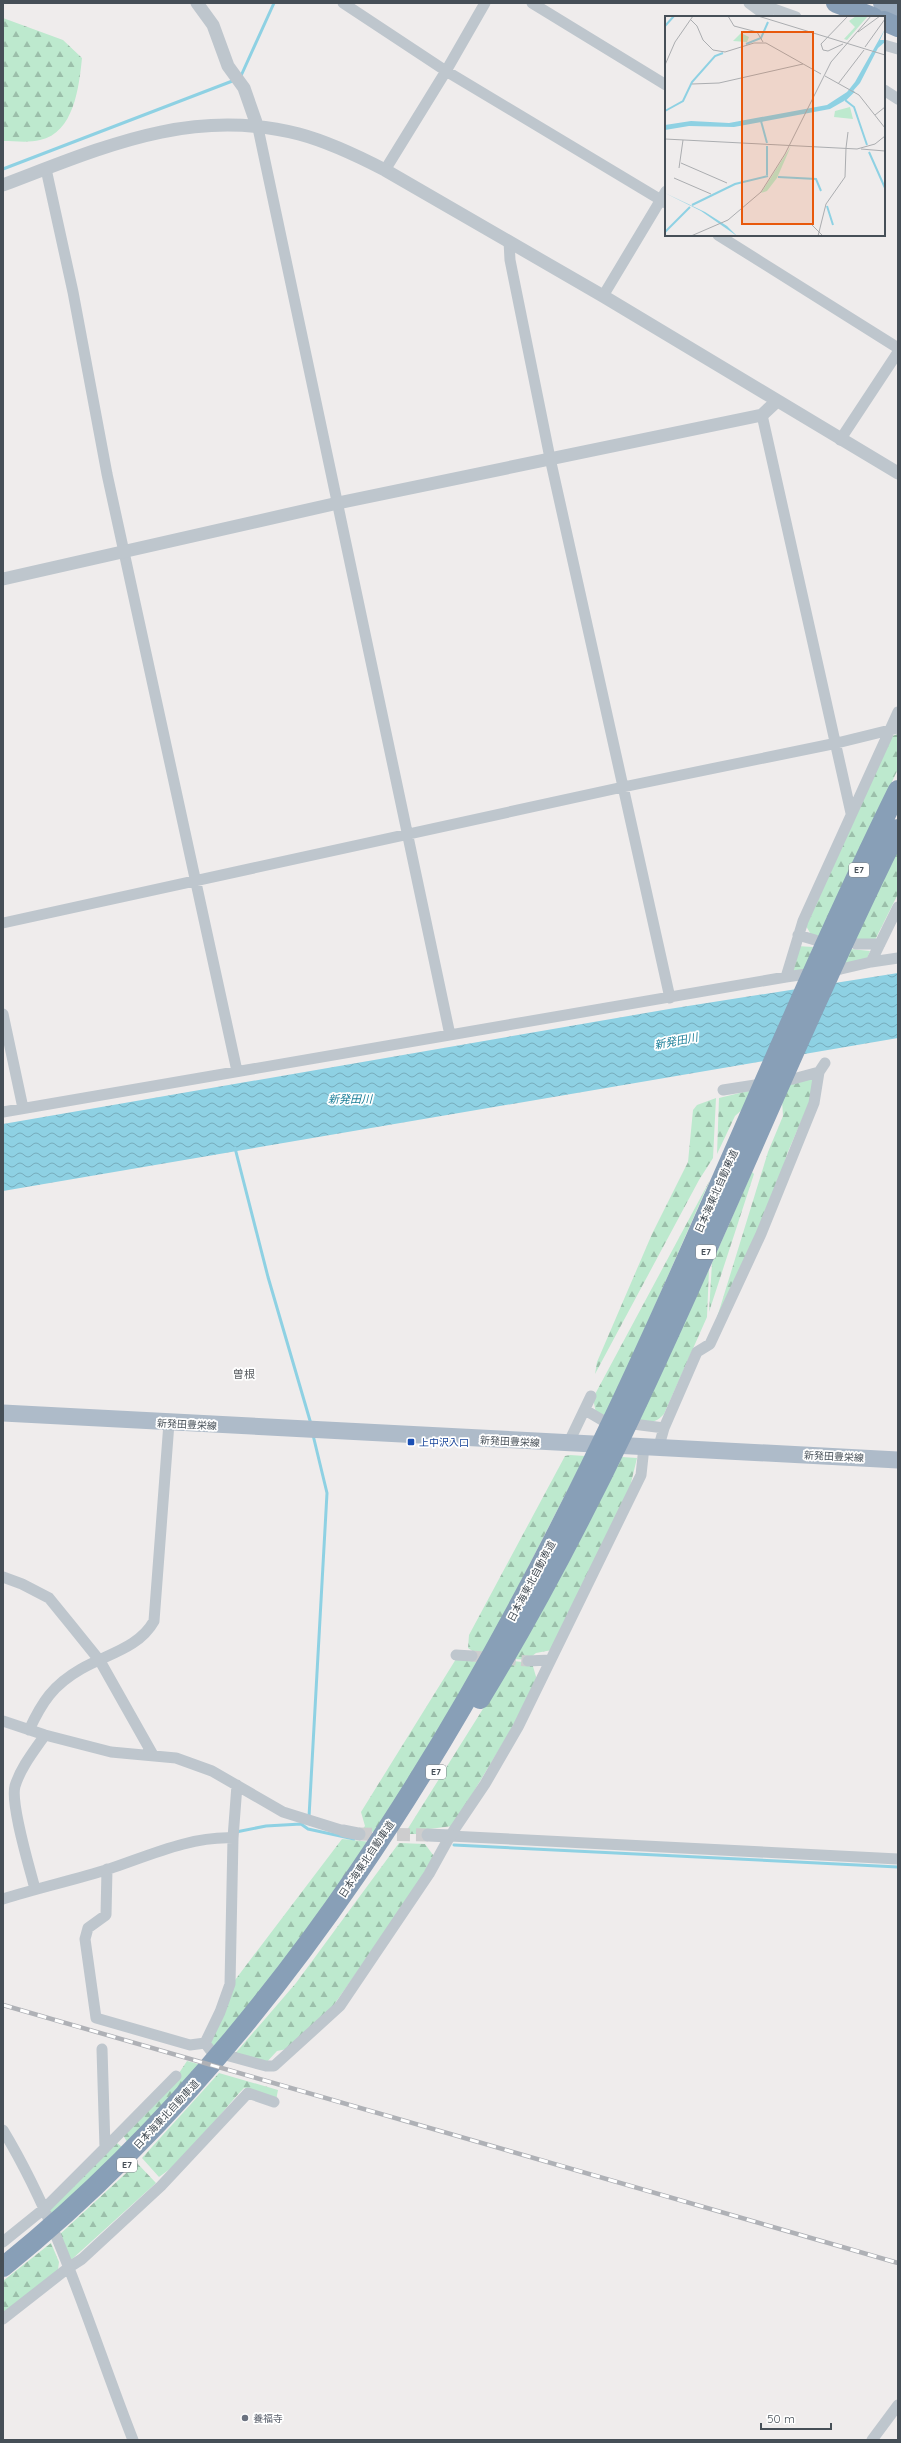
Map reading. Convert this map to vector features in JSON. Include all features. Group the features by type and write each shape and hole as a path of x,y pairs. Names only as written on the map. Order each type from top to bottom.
{"highway":[{"path":"837,3 870,16"},
{"path":"837,3 884,16"},
{"path":"882,3 898,8"},
{"path":"885,16 898,20"},
{"path":"885,21 898,27"},
{"name":"日本海東北自動車道","path":"3,2277 92,2200 131,2162 237,2040 376,1847 406,1799 592,1481 626,1411 769,1093 846,896 898,790"},
{"name":"日本海東北自動車道","path":"825,948 898,829"},
{"name":"日本海東北自動車道","path":"3,2266 79,2201 119,2163 237,2040"}],"main road":[{"name":"新発田豊栄線","path":"3,1414 898,1460"}],"street":[{"path":"197,3 213,25 228,66 244,88 258,128 409,835 450,1035"},
{"path":"343,3 446,71 664,198 603,296"},
{"path":"385,170 446,71 485,3"},
{"path":"532,3 665,84"},
{"path":"749,3 767,16"},
{"path":"758,3 793,16"},
{"path":"885,44 898,49"},
{"path":"885,91 898,99"},
{"path":"3,185 112,144 154,132 194,126 258,128 299,134 349,151 385,170 603,296 840,440 898,473"},
{"path":"46,168 73,292 123,552 146,651 194,881 236,1071"},
{"path":"720,236 898,348"},
{"path":"509,241 510,260 550,458 670,998"},
{"path":"840,440 898,352"},
{"path":"3,579 550,458 762,415 777,401"},
{"path":"762,415 837,743 851,813"},
{"path":"786,977 798,936 851,813 893,729 898,712"},
{"path":"3,923 623,787 837,743 893,729"},
{"path":"871,962 898,907"},
{"path":"798,936 825,948"},
{"path":"856,944 880,944"},
{"path":"3,1112 786,977 842,969 871,962 898,958"},
{"path":"3,1014 23,1108"},
{"path":"205,2043 211,2051 266,2066 274,2066 340,2006 430,1874 450,1836 485,1784 518,1727 641,1475 652,1447 664,1428 697,1352 710,1344 761,1234 814,1103 822,1068 793,1079 723,1090"},
{"path":"568,1444 591,1396"},
{"path":"585,1410 602,1420 664,1428"},
{"path":"29,1730 42,1702 57,1686 82,1668 100,1661 143,1637 154,1621 169,1423"},
{"path":"3,1577 22,1584 49,1598 100,1661 153,1755"},
{"path":"456,1655 472,1656"},
{"path":"528,1661 550,1660"},
{"path":"3,1721 45,1735 111,1752 176,1758 212,1771 283,1812 344,1831 359,1834"},
{"path":"35,1889 17,1817 15,1787 25,1764 45,1735"},
{"path":"205,2043 220,2012 230,1984 233,1838 237,1785"},
{"path":"428,1835 898,1859"},
{"path":"3,1900 35,1889 107,1870 186,1844 222,1838 233,1838"},
{"path":"107,1870 106,1915 88,1928 85,1939 96,2018 190,2045 205,2043"},
{"path":"102,2049 105,2148"},
{"path":"3,2242 45,2208 176,2076"},
{"path":"3,2319 68,2268 82,2259 161,2186 248,2093 274,2102"},
{"path":"3,2130 26,2167 45,2208 133,2440"},
{"path":"872,2440 898,2405"}],"green space":[{"path":"3,18 63,40 82,58 76,95 73,107 67,119 51,136 40,140 26,142 3,141"},
{"path":"898,734 898,769 818,938 813,938 806,926 892,736"},
{"path":"898,848 898,894 874,942 856,940 861,924"},
{"path":"797,946 813,947 803,973 791,972"},
{"path":"851,949 870,951 866,961 843,966"},
{"path":"811,1078 813,1081 812,1096 787,1154 776,1193 711,1337 768,1152 783,1116 782,1100 791,1083"},
{"path":"752,1090 744,1108 735,1116 717,1154 719,1098"},
{"path":"716,1098 713,1158 699,1180 595,1374 597,1362 652,1234 688,1162 693,1110 697,1105"},
{"path":"752,1172 754,1174 709,1312 712,1263"},
{"path":"710,1180 606,1417 596,1413 593,1398"},
{"path":"709,1269 707,1317 664,1414 652,1422 637,1422"},
{"path":"565,1456 585,1456 483,1655 468,1654 474,1652 468,1648 469,1635"},
{"path":"622,1457 637,1458 630,1487 552,1650 536,1653 531,1657 532,1660 513,1659"},
{"path":"456,1659 481,1660 377,1832 361,1831 365,1826 361,1812"},
{"path":"513,1661 532,1663 537,1680 509,1733 453,1826 429,1829 429,1834 409,1834 407,1830"},
{"path":"342,1839 371,1842 219,2050 208,2046 232,1984"},
{"path":"399,1843 425,1844 436,1859 331,2009 292,2048 277,2051 265,2064 233,2056 296,1983"},
{"path":"187,2061 206,2066 130,2147 123,2135 177,2076"},
{"path":"219,2073 278,2090 276,2100 244,2088 183,2157 159,2177 142,2158"},
{"path":"117,2143 126,2150 52,2221 48,2208"},
{"path":"137,2163 156,2183 71,2260 58,2236"},
{"path":"51,2243 59,2262 58,2270 3,2316 3,2281"}],"water":[{"name":"新発田川","path":"898,973 898,1038 3,1191 3,1124 669,1009"}],"waterway":[{"path":"240,78 274,3"},
{"path":"3,169 235,80"},
{"path":"235,1148 268,1277 311,1424"},
{"path":"309,1817 327,1493 313,1435"},
{"path":"236,1832 266,1826 301,1824 308,1829 354,1839"},
{"path":"454,1845 898,1867"}],"tunnel":[{"path":"472,1656 528,1661"},
{"path":"359,1834 428,1835"}],"railway":[{"path":"3,2005 898,2263"}],"place":[{"name":"上中沢入口","path":"411,1442"},
{"name":"養福寺","path":"245,2418"}],"district":[{"name":"曽根","path":"244,1374"}]}
